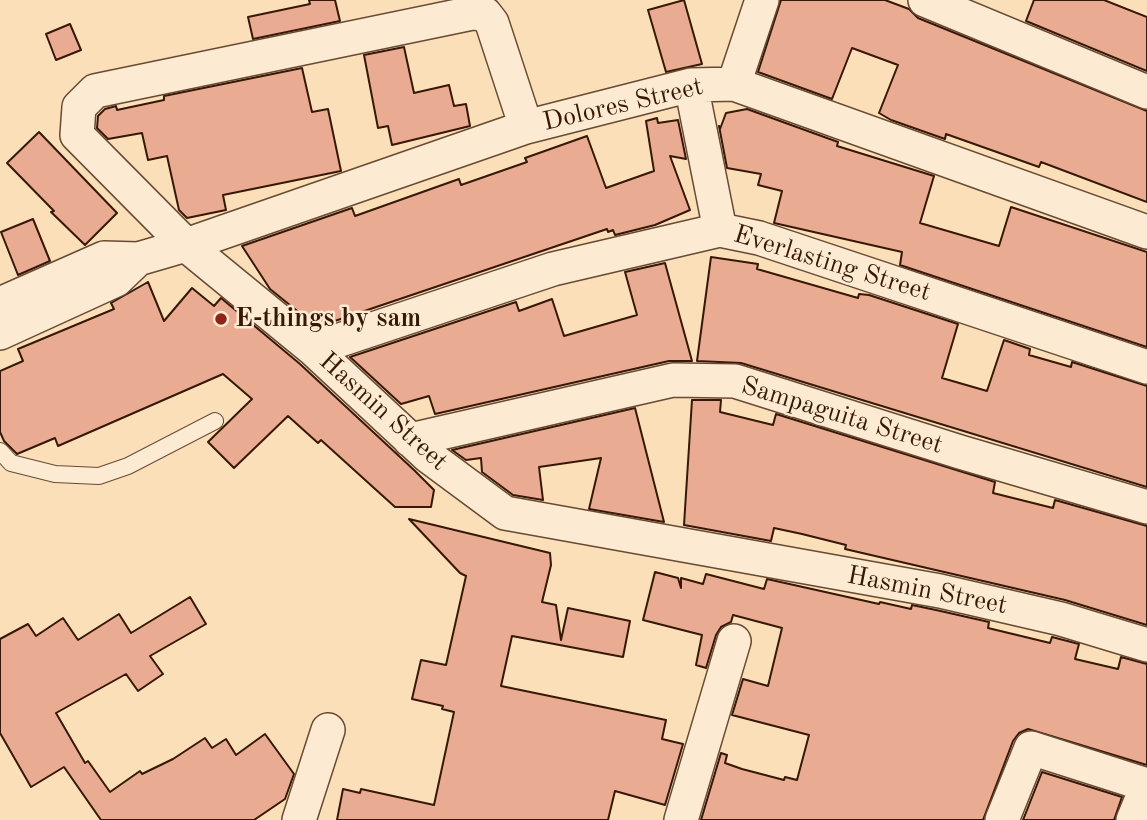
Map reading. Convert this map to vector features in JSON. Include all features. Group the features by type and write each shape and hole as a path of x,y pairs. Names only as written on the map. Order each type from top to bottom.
{"street":[{"path":"734,84 762,0"},
{"path":"925,0 1147,92"},
{"name":"Hasmin Street","path":"526,127 492,23 485,14 472,13 95,91 79,107 77,135 186,245 313,349 410,440 505,513 940,591 1061,619 1147,645"},
{"name":"Dolores Street","path":"0,304 104,258 138,259 186,245 526,127 691,85 734,84 1147,232"},
{"path":"691,85 720,230"},
{"name":"Everlasting Street","path":"313,349 553,269 720,230 759,238 1147,367"},
{"name":"Dolores Street","path":"0,333 117,280 138,259"},
{"name":"Sampaguita Street","path":"410,440 673,380 735,381 1147,507"},
{"path":"681,820 734,641"},
{"path":"299,820 328,730"},
{"path":"1002,820 1031,748 1147,786 1133,820"}],"lane":[{"path":"0,451 11,463 55,474 99,475 128,466 215,421"}],"building":[{"path":"309,0 335,0 340,21 253,39 248,17 310,4"},
{"path":"684,0 702,64 666,72 648,10"},
{"path":"781,0 885,0 909,9 918,18 1147,111 1147,202 1041,162 1039,167 946,134 945,139 891,120 879,113 898,65 852,48 832,99 758,72"},
{"path":"1034,0 1104,0 1147,17 1147,71 1026,21"},
{"path":"70,24 81,50 56,60 46,34"},
{"path":"404,47 414,93 449,85 454,106 466,104 470,126 392,145 388,126 378,128 364,55"},
{"path":"302,68 312,112 328,109 341,171 223,195 226,210 187,218 179,210 167,156 148,160 142,133 108,139 97,128 98,116 105,109 116,106 117,110 164,100 164,96"},
{"path":"747,109 838,142 837,146 934,176 920,223 999,246 1011,207 1147,252 1147,347 900,265 902,252 774,223 782,191 758,185 761,174 727,168 719,126 720,129 726,113"},
{"path":"657,118 658,123 678,120 686,159 670,156 690,210 655,225 615,235 613,230 608,232 607,229 317,327 270,289 242,246 352,208 355,216 459,179 461,185 527,162 525,158 587,136 606,188 654,171 646,121"},
{"path":"39,132 117,213 85,245 7,163"},
{"path":"33,219 50,261 18,275 1,232"},
{"path":"711,257 758,264 757,269 858,298 859,294 869,295 958,324 942,378 987,391 1004,340 1030,349 1029,355 1071,367 1072,362 1147,386 1147,487 741,363 697,361"},
{"path":"665,263 692,361 669,361 435,414 429,396 401,404 350,357 516,302 519,311 552,299 564,336 637,315 625,272"},
{"path":"148,282 164,321 192,288 214,306 221,298 300,364 414,470 434,490 431,507 395,507 321,440 318,443 288,416 234,468 208,442 252,399 223,374 58,446 55,438 17,454 4,441 0,432 0,371 23,361 18,349 114,309 111,303"},
{"path":"692,400 721,400 720,412 773,425 776,414 995,482 993,493 1053,508 1055,500 1147,526 1147,625 1065,600 845,549 846,545 802,534 774,528 771,541 684,525"},
{"path":"635,408 664,522 589,509 601,458 539,467 543,500 513,495 482,472 481,458 466,460 452,450"},
{"path":"409,519 550,553 551,565 542,602 556,605 561,640 568,608 630,621 623,657 512,636 501,686 666,720 662,739 683,744 665,805 615,791 608,820 337,820 343,789 360,793 361,789 434,805 454,712 442,709 443,706 412,699 421,660 446,665 466,576 460,573"},
{"path":"655,572 678,578 681,588 681,578 703,584 706,574 764,589 767,579 879,604 880,602 911,609 912,605 989,622 988,628 1050,643 1052,637 1079,644 1075,659 1118,669 1121,657 1147,664 1147,765 1028,729 1019,733 1013,741 983,820 701,820 721,753 727,755 725,763 784,780 785,777 797,780 809,735 732,715 743,679 768,686 782,628 733,615 731,622 721,627 716,635 706,668 696,665 702,635 643,620"},
{"path":"190,597 206,624 150,656 163,674 138,691 126,674 56,713 85,763 88,761 110,792 140,771 142,774 173,759 205,738 212,748 226,739 236,755 265,734 294,774 285,799 254,820 101,820 64,767 31,787 0,733 0,639 28,624 36,636 63,618 78,640 119,614 131,633"},
{"path":"1042,772 1122,797 1114,820 1023,820"}],"place":[{"name":"E-things by sam","path":"221,319"}]}
